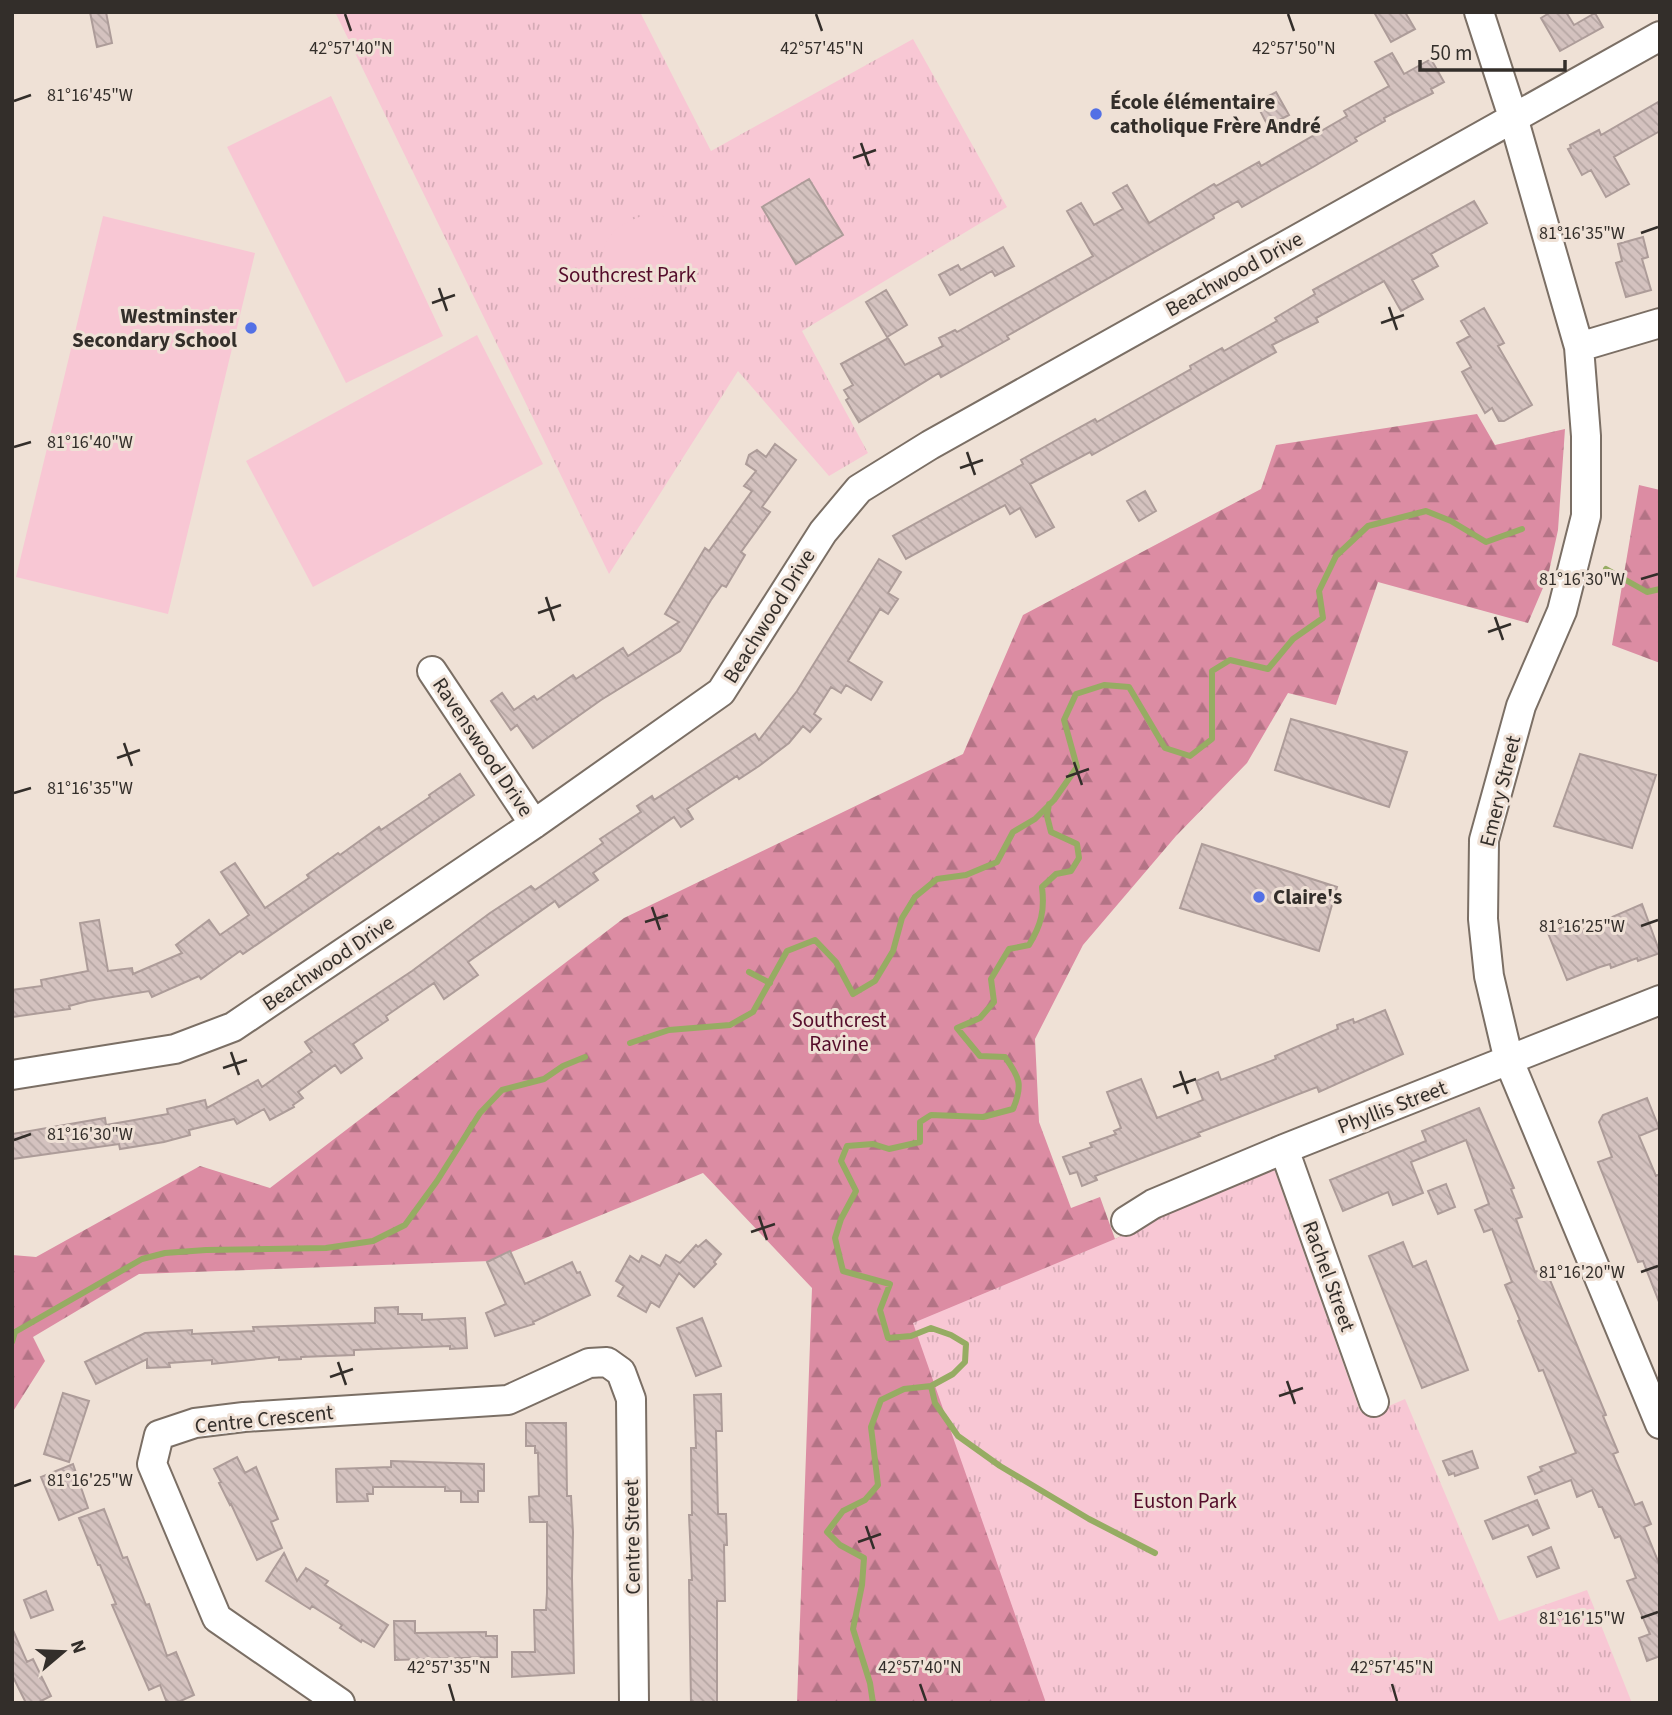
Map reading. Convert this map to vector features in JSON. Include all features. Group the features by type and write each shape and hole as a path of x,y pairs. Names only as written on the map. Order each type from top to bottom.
{"street":[{"name":"Emery Street","path":"1479,12 1513,117 1579,347 1586,436 1586,516 1562,611 1521,706 1484,840 1483,919 1486,953 1509,1061 1660,1424"},
{"name":"Beachwood Drive","path":"12,1075 175,1049 233,1027 534,824 721,692 823,532 859,489 930,445 1660,36"},
{"path":"1579,347 1660,323"},
{"name":"Ravenswood Drive","path":"432,670 534,824"},
{"name":"Phyllis Street","path":"1126,1221 1153,1204 1284,1149 1660,1000"},
{"name":"Rachel Street","path":"1284,1149 1374,1402"},
{"name":"Centre Crescent","path":"340,1703 218,1618 152,1464 159,1435 195,1423 244,1417 508,1401 589,1363 607,1362 621,1372"},
{"name":"Centre Street","path":"621,1372 631,1399 634,1703"}],"green space":[{"name":"Southcrest Park","path":"640,12 711,151 913,39 1007,207 802,331 868,453 829,476 738,371 609,574 336,14"},
{"path":"331,96 443,336 346,383 227,147"},
{"path":"645,215 662,215 698,245 692,271 654,295 636,298 614,289 607,280 602,257 605,245 615,230"},
{"path":"103,216 255,253 168,614 16,577"},
{"path":"477,335 543,464 313,587 246,461"},
{"name":"Southcrest Ravine","path":"1477,414 1495,445 1565,429 1558,530 1548,576 1528,623 1378,582 1336,705 1288,693 1247,763 1176,836 1083,945 1035,1039 1039,1122 1071,1208 1100,1197 1115,1239 1273,1166 1246,1703 797,1703 812,1288 703,1173 490,1261 139,1274 33,1337 45,1361 12,1413 12,1255 36,1257 200,1166 270,1188 624,918 963,754 1023,615 1261,489 1276,445"},
{"path":"1639,485 1660,490 1660,663 1612,645"},
{"name":"Euston Park","path":"1273,1166 1360,1411 1389,1406 1405,1399 1499,1621 1587,1590 1632,1703 1046,1703 913,1323 1115,1239"}],"building":[{"path":"90,12 106,12 112,43 97,47"},
{"path":"1374,12 1405,12 1415,29 1391,42"},
{"path":"1551,12 1566,12 1574,25 1595,13 1603,27 1560,51 1541,18"},
{"path":"1392,53 1404,74 1431,59 1444,82 1431,89 1433,93 1384,118 1385,121 1355,138 1357,141 1313,167 1242,207 1238,201 1213,215 1214,218 1007,336 1009,339 941,377 939,373 859,422 846,400 849,398 844,390 853,385 841,364 888,338 905,365 943,346 939,338 955,330 957,332 1093,256 1067,211 1081,203 1094,225 1123,209 1113,193 1127,185 1149,223 1214,184 1216,186 1259,162 1261,166 1347,116 1344,111 1389,86 1375,62"},
{"path":"1276,92 1289,115 1268,126 1256,103"},
{"path":"1660,101 1660,131 1614,157 1629,184 1606,197 1591,170 1582,175 1568,149 1571,148 1570,145 1599,130 1601,135"},
{"path":"809,179 843,235 796,264 762,207"},
{"path":"1474,201 1487,223 1431,254 1438,266 1412,280 1423,299 1401,311 1384,281 1316,318 1318,322 1272,345 1276,352 1092,455 1090,452 1030,484 1054,527 1036,537 1020,508 1010,514 1005,505 906,559 893,536 1023,464 1021,460 1062,437 1095,419 1097,422 1191,369 1190,366 1222,348 1224,351 1277,321 1275,318 1315,294 1313,290"},
{"path":"1643,237 1648,257 1642,259 1651,290 1626,297 1616,263 1622,261 1618,244"},
{"path":"1003,247 1014,266 995,276 992,271 950,295 939,275 958,265 961,270"},
{"path":"886,290 907,325 887,337 866,302"},
{"path":"1484,308 1504,343 1498,346 1532,405 1504,421 1499,421 1492,408 1485,413 1462,372 1471,367 1457,343 1470,336 1461,321"},
{"path":"775,444 796,460 762,507 770,512 741,552 745,555 726,587 722,585 711,600 680,651 601,700 533,748 517,725 511,730 491,701 502,693 514,710 534,696 537,700 573,675 576,679 623,648 628,656 679,622 665,614 705,548 709,551 752,491 744,486 756,471 746,464 749,455 757,450 766,457"},
{"path":"1145,491 1156,511 1139,521 1127,501"},
{"path":"879,559 901,572 888,593 898,599 888,614 880,609 848,661 882,682 871,700 846,685 841,693 831,687 814,714 821,719 810,732 803,726 789,743 759,766 739,779 737,776 687,809 693,819 681,827 674,817 593,873 598,880 559,907 555,901 468,962 478,975 444,999 434,983 386,1016 388,1020 353,1044 362,1058 341,1073 335,1065 298,1092 303,1098 293,1105 294,1107 270,1120 264,1109 237,1124 234,1119 189,1130 190,1135 164,1142 120,1149 119,1144 12,1159 12,1134 105,1118 106,1125 168,1114 167,1109 205,1100 207,1108 258,1080 262,1087 312,1052 305,1042 412,971 490,913 531,886 535,890 603,843 600,839 641,812 637,806 652,796 654,800 755,734 759,740 797,691"},
{"path":"1291,719 1407,752 1389,807 1275,770"},
{"path":"1580,754 1656,775 1632,848 1554,826"},
{"path":"460,774 474,795 243,954 240,951 201,979 199,976 152,997 149,991 88,1001 69,1006 70,1009 12,1017 12,990 42,986 41,980 88,971 80,923 99,920 108,971 132,968 133,974 182,953 176,945 209,920 220,935 249,915 221,872 235,863 265,908 309,878 307,875 338,853 340,855 379,827 381,830"},
{"name":"Claire's","path":"1202,844 1337,887 1319,951 1180,908"},
{"path":"1642,904 1660,953 1611,968 1610,964 1567,980 1548,933 1576,922 1580,931"},
{"path":"1385,1010 1403,1054 1319,1092 1317,1087 1198,1133 1200,1136 1095,1176 1097,1180 1082,1186 1077,1172 1070,1174 1063,1157 1092,1147 1090,1143 1116,1134 1114,1131 1121,1128 1107,1092 1141,1079 1157,1118 1203,1100 1196,1081 1218,1072 1221,1080 1276,1059 1275,1056 1338,1029 1337,1025 1353,1019 1354,1023"},
{"path":"1647,1098 1659,1128 1639,1136 1656,1176 1660,1174 1659,1302 1643,1261 1638,1262 1598,1162 1612,1157 1599,1122 1603,1115"},
{"path":"1479,1108 1514,1188 1511,1189 1522,1217 1516,1219 1535,1272 1545,1268 1606,1415 1603,1416 1618,1452 1613,1454 1635,1505 1642,1502 1651,1524 1644,1527 1660,1566 1660,1656 1647,1661 1639,1638 1650,1634 1627,1581 1636,1578 1620,1536 1615,1538 1592,1490 1577,1497 1571,1480 1535,1494 1528,1477 1542,1471 1540,1467 1576,1453 1543,1370 1539,1371 1518,1321 1520,1320 1505,1285 1512,1282 1492,1229 1484,1232 1475,1210 1489,1204 1466,1140 1411,1162 1423,1193 1393,1205 1388,1192 1343,1211 1330,1180 1426,1141 1422,1131"},
{"path":"1446,1184 1455,1207 1438,1214 1428,1191"},
{"path":"706,1240 721,1254 714,1262 716,1264 694,1287 679,1273 659,1307 651,1302 646,1312 618,1296 624,1286 616,1281 630,1256 639,1262 642,1256 660,1266 666,1255 680,1263 696,1245 698,1247"},
{"path":"1403,1242 1413,1267 1426,1261 1468,1370 1422,1388 1369,1256"},
{"path":"510,1251 525,1284 572,1262 577,1273 580,1272 590,1295 533,1322 534,1324 495,1336 486,1313 506,1304 487,1262"},
{"path":"398,1307 398,1314 422,1314 422,1320 465,1318 467,1348 450,1349 450,1346 354,1350 354,1355 279,1360 279,1357 212,1364 212,1360 169,1363 170,1367 147,1368 147,1359 96,1384 85,1362 145,1333 192,1330 192,1334 254,1331 253,1327 375,1323 375,1308"},
{"path":"702,1318 721,1366 696,1376 677,1328"},
{"path":"63,1393 89,1401 69,1462 44,1454"},
{"path":"721,1394 722,1431 716,1431 718,1514 726,1514 727,1545 724,1545 725,1601 717,1601 717,1703 691,1703 689,1580 692,1580 689,1515 692,1515 691,1448 696,1448 694,1395"},
{"path":"526,1423 566,1423 567,1496 571,1496 573,1532 574,1673 512,1677 512,1652 535,1652 534,1610 546,1610 547,1593 547,1522 530,1522 529,1497 539,1496 538,1453 535,1453 535,1446 526,1446"},
{"path":"1472,1451 1478,1468 1455,1476 1454,1473 1449,1475 1443,1461"},
{"path":"237,1457 245,1473 256,1467 278,1519 271,1522 282,1548 257,1560 214,1469"},
{"path":"391,1461 484,1464 484,1491 478,1491 478,1502 461,1502 461,1491 445,1491 445,1487 373,1487 373,1494 367,1494 368,1501 337,1502 336,1469 391,1467"},
{"path":"73,1464 88,1508 59,1520 41,1477"},
{"path":"1537,1500 1549,1528 1533,1535 1528,1525 1493,1539 1485,1521"},
{"path":"104,1509 123,1558 127,1557 146,1605 149,1604 167,1656 176,1652 194,1695 176,1703 167,1703 160,1685 149,1690 112,1605 116,1604 79,1518"},
{"path":"1551,1547 1559,1568 1537,1577 1528,1557"},
{"path":"284,1553 297,1581 306,1568 328,1581 325,1585 388,1625 374,1647 362,1640 361,1642 340,1628 342,1625 312,1606 310,1609 266,1581"},
{"path":"46,1591 53,1610 31,1618 24,1600"},
{"path":"394,1621 415,1621 415,1633 486,1632 486,1636 497,1636 497,1657 395,1660"},
{"path":"12,1628 27,1662 33,1659 51,1696 37,1703 26,1703 12,1675"}],"waterway":[{"path":"630,1043 669,1030 730,1025 753,1012 787,951 815,940 836,962 853,994 875,981 893,951 902,918 915,897 937,879 966,875 997,862 1013,832 1035,819 1054,800 1077,767 1064,720 1076,694 1104,685 1129,687 1165,748 1190,756 1212,739 1212,671 1230,660 1268,669 1293,639 1323,618 1319,591 1336,556 1368,526 1426,511 1451,521 1486,542 1522,529"},
{"path":"1606,569 1647,592 1660,589"},
{"path":"873,1703 870,1683 853,1629 862,1585 864,1558 840,1545 827,1532 843,1511 865,1500 878,1485 871,1427 881,1400 904,1389 931,1386 953,1374 965,1362 966,1344 931,1328 911,1336 888,1338 880,1310 890,1284 843,1271 835,1238 841,1219 856,1191 841,1161 847,1146 873,1144 889,1149 920,1142 920,1122 931,1115 983,1117 1013,1109 1019,1088 1017,1076 1010,1064 1005,1057 980,1056 957,1028 980,1018 994,1002 991,979 1009,949 1029,945 1037,931 1043,903 1042,887 1056,874 1071,871 1079,858 1077,844 1051,832 1047,816 1049,804"},
{"path":"749,972 770,983"},
{"path":"12,1342 15,1332 142,1259 165,1253 326,1248 373,1241 405,1225 437,1181 480,1113 502,1090 544,1079 563,1066 585,1057"},
{"path":"931,1386 935,1403 958,1436 1000,1466 1089,1519 1155,1553"}],"place":[{"name":"École élémentaire catholique Frère André","path":"1096,114"},
{"name":"Westminster Secondary School","path":"251,328"},
{"name":"Claire's","path":"1259,897"}]}
